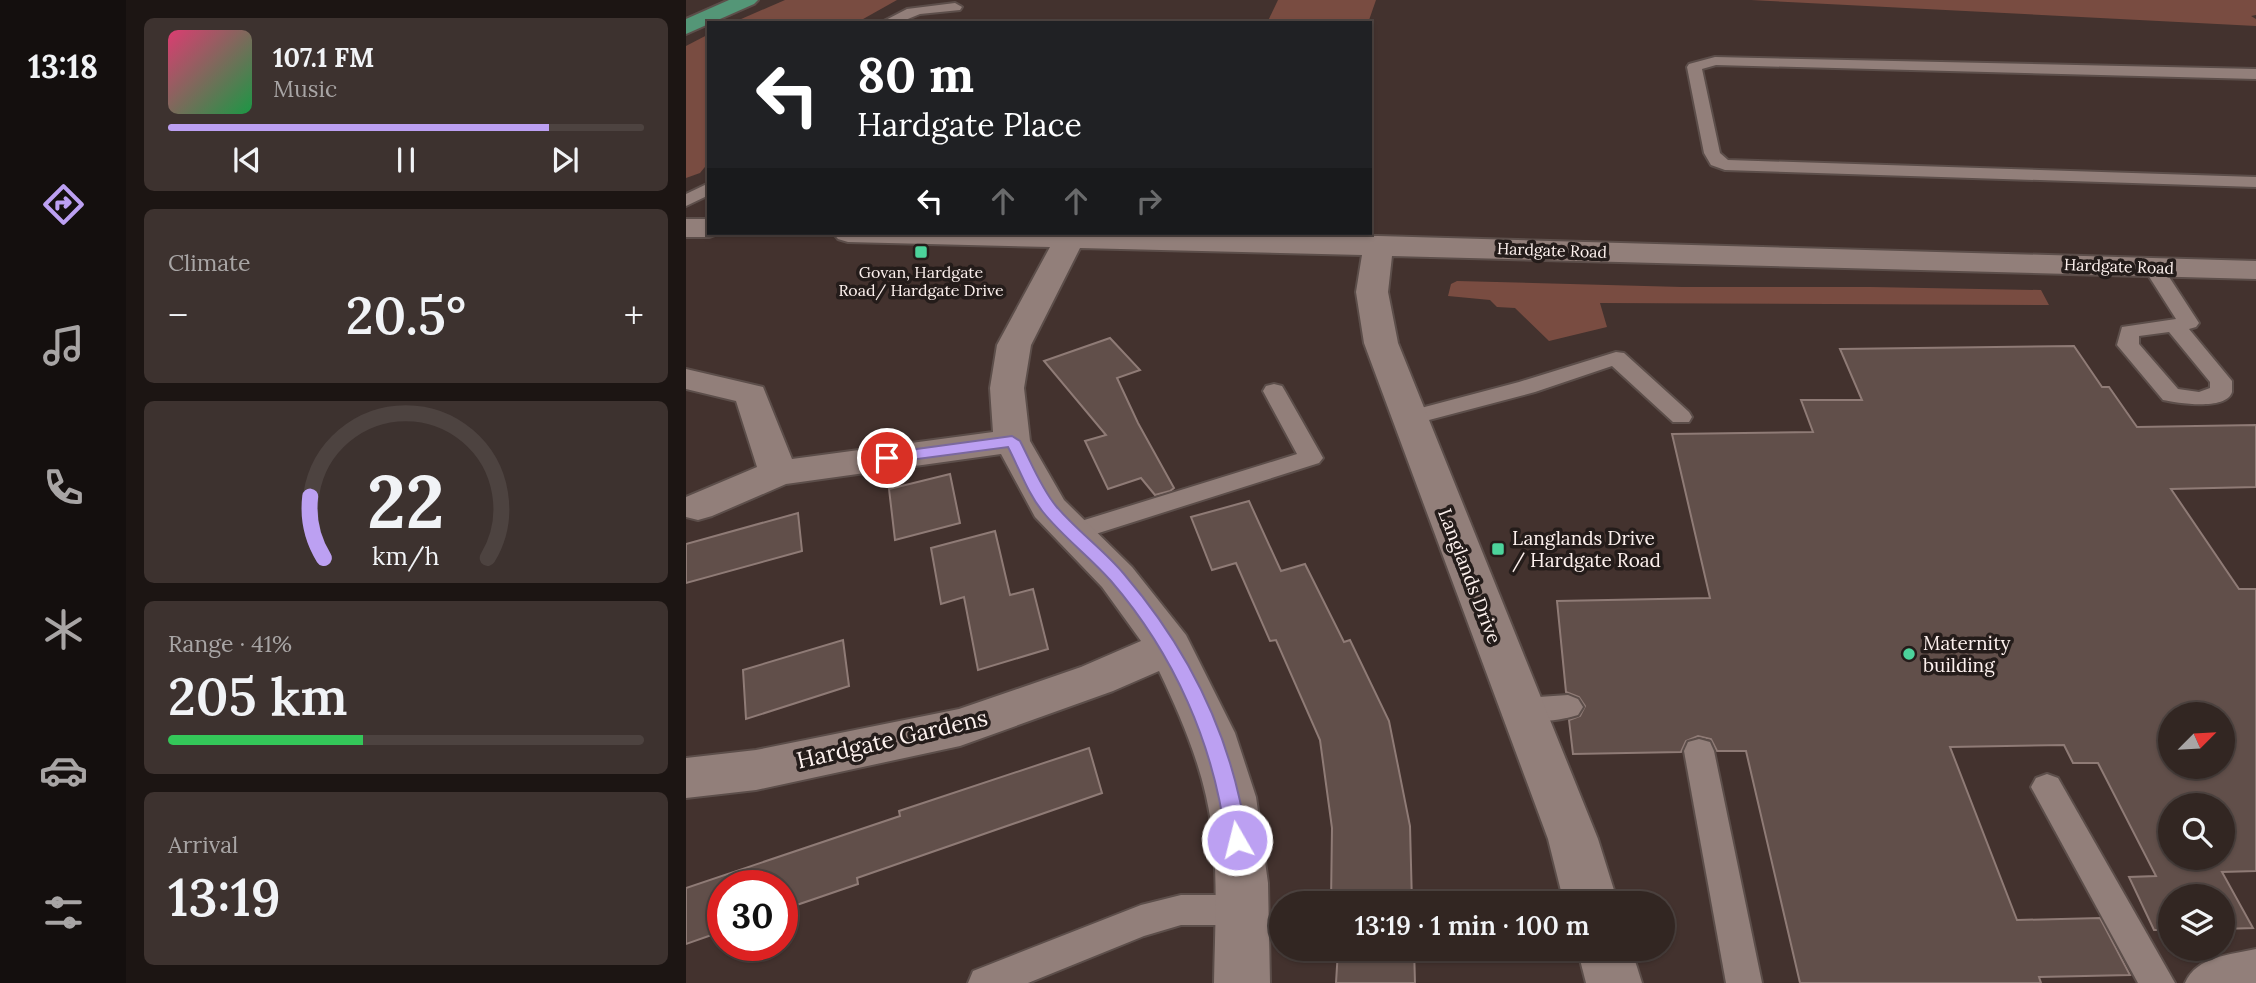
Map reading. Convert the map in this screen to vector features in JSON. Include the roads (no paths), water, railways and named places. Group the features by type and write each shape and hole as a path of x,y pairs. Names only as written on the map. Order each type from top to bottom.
{"main road":[{"path":"686,9 706,0"},
{"path":"686,27 747,0"}],"street":[{"path":"686,228 707,228"},
{"name":"Hardgate Road","path":"922,235 2256,270"},
{"path":"1070,239 1052,268 1014,345 1007,388 1012,441 1049,508 1117,577 1170,647 1211,733 1231,797 1242,883 1242,983"},
{"name":"Langlands Drive","path":"1378,245 1372,292 1381,343 1573,839 1588,891"},
{"path":"687,379 751,394 778,473"},
{"path":"698,507 778,473 1012,441"},
{"name":"Hardgate Gardens","path":"686,778 756,770 960,727 1097,679 1170,647"},
{"path":"1608,961 1614,983"}],"lane":[{"path":"890,21 902,13 925,8 955,7"},
{"path":"2256,74 1715,61 1694,67 1712,153 1717,161 1725,165 2256,182"},
{"path":"686,201 707,189"},
{"path":"2153,267 2189,323 2174,325"},
{"path":"1410,418 1527,387 1616,358 1681,417"},
{"path":"1074,532 1311,458 1274,391"},
{"path":"1523,710 1568,706"},
{"path":"1699,751 1744,983"},
{"path":"2047,787 2157,983"},
{"path":"986,983 1141,921 1181,909 1242,910"},
{"path":"2203,983 2215,975 2256,966"}],"place":[{"name":"Govan, Hardgate Road/ Hardgate Drive","path":"921,252"},
{"name":"Langlands Drive / Hardgate Road","path":"1498,549"},
{"name":"Maternity building","path":"1909,654"}]}
